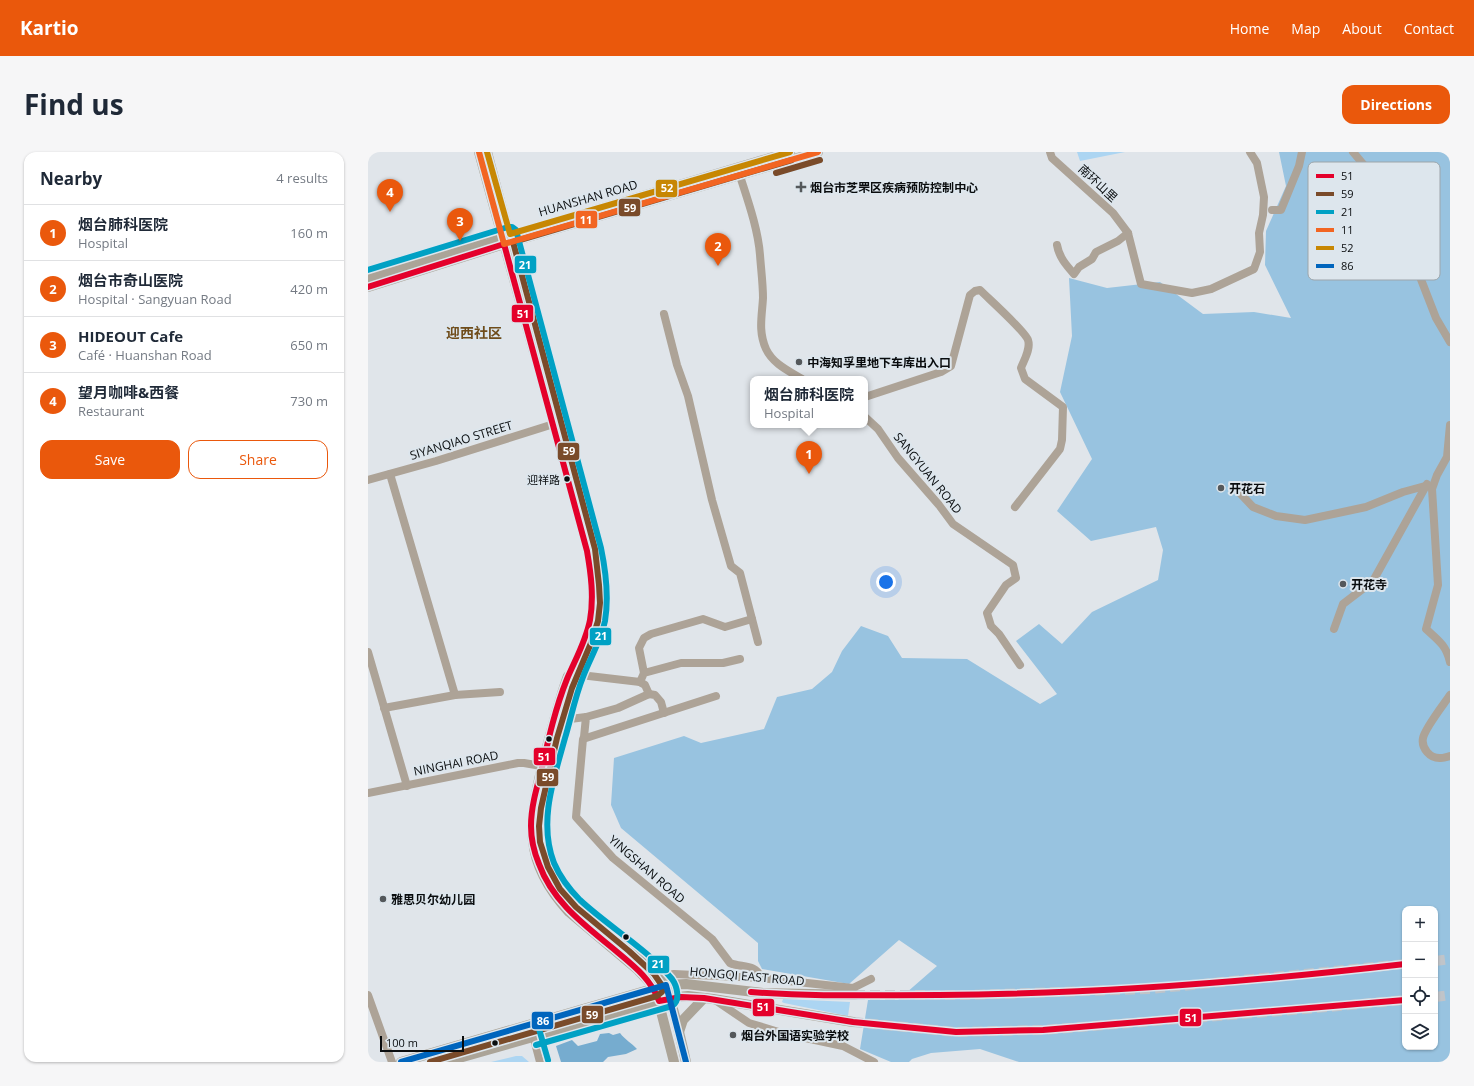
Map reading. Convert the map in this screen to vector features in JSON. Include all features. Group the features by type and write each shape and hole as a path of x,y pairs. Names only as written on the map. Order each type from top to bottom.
{"main road":[{"path":"479,152 507,239"},
{"path":"487,152 507,239 557,423 590,565 592,591 590,620 572,674 558,708 546,766 539,825 540,841 544,858 553,878 562,892 573,904 644,963 666,985 686,1062"},
{"name":"HUANSHAN ROAD","path":"368,287 507,239 790,152"},
{"name":"HUANSHAN ROAD","path":"368,278 740,176 818,152"},
{"path":"572,674 562,720 532,808 532,843 543,875 554,895 569,912 633,965 655,988 674,1062"},
{"name":"HONGQI EAST ROAD","path":"401,1062 666,985 686,984 763,993 856,995"},
{"path":"445,1062 659,1001 684,996 708,998 853,1022"},
{"path":"679,1032 683,1020 708,998"}],"street":[{"name":"南环山里","path":"1050,152 1052,158 1113,213 1128,233"},
{"path":"1057,245 1062,260 1074,274 1079,267 1092,258 1101,248 1118,241 1128,233 1141,284 1192,293 1211,289 1254,268 1260,252 1259,233 1268,210 1257,164 1250,152"},
{"path":"1268,210 1281,210 1299,166 1302,152"},
{"path":"1353,152 1361,162"},
{"path":"740,176 754,225 760,254 762,298 760,326 762,337 771,358 797,376"},
{"path":"1421,280 1436,318 1450,342"},
{"path":"868,396 941,372 951,366 970,295 975,290 980,290 1023,332 1029,341 1028,351 1021,368 1025,379 1063,406 1062,440 1060,449 1015,507"},
{"path":"664,314 677,365 688,396 712,500 731,566 740,574 758,642"},
{"name":"SANGYUAN ROAD","path":"868,420 878,429 898,458 939,505 953,524 1013,565 1016,578 1006,585 987,613 991,626 999,634 1020,665"},
{"name":"SIYANQIAO STREET","path":"368,480 557,423"},
{"path":"1334,629 1343,604 1373,581 1426,486 1436,475 1447,456 1450,425"},
{"path":"390,474 455,695"},
{"path":"1436,475 1432,489 1438,585 1426,628 1440,641 1448,652 1450,662"},
{"path":"1236,489 1253,507 1276,516 1305,520 1366,507 1403,492 1426,486"},
{"path":"640,682 644,672 639,648 644,638 651,634 703,620 725,627 752,619"},
{"path":"368,652 372,678 384,708 407,786"},
{"path":"644,672 680,663 723,663 740,659"},
{"path":"572,674 640,682 645,685 649,694"},
{"path":"384,708 455,695 500,692"},
{"path":"562,720 618,708 649,694 655,695 661,702 664,713"},
{"path":"1450,695 1440,708 1423,738 1424,747 1427,753 1432,757 1440,759 1450,756"},
{"name":"YINGSHAN ROAD","path":"716,696 583,739 576,817 613,858 712,940 730,962 756,969 762,978"},
{"path":"584,737 586,716"},
{"name":"NINGHAI ROAD","path":"368,793 518,763 546,766"},
{"path":"666,985 664,979 666,976 674,974 762,978 853,988 871,979"},
{"path":"368,995 392,1062"},
{"path":"708,998 749,1023 782,1033 843,1046 874,1062"},
{"path":"530,1024 540,1062"}],"shaded area":[{"path":"1077,152 1125,152 1080,161"},
{"path":"1279,152 1450,152 1450,1062 1019,1062 980,1049 931,1053 912,1059 909,1062 891,1062 860,1049 868,1000 898,1000 937,966 899,940 849,984 762,969 758,961 758,943 621,828 611,805 614,758 684,736 701,743 764,729 777,697 812,689 832,672 842,651 861,626 888,636 902,658 967,659 1040,704 1057,694 1016,641 1039,624 1062,644 1092,612 1158,580 1163,550 1156,527 1091,541 1057,511 1092,459 1060,392 1072,336 1069,278 1107,288 1160,282 1203,314 1254,312 1291,318 1265,265 1266,231 1286,186"},
{"path":"783,999 850,1002 848,1016 784,1003 782,1002"},
{"path":"609,1033 613,1035 620,1033 637,1049 626,1054 608,1057 603,1062 561,1062 556,1046 572,1040 578,1046 597,1041 600,1034"},
{"path":"522,1056 529,1062 491,1062"}],"tunnel":[{"path":"1438,961 1450,959"},
{"path":"855,995 967,995 1151,989 1402,964"},
{"path":"1438,997 1450,995"},
{"path":"853,1022 956,1032 1043,1030 1402,1000"}],"transit line":[{"name":"11","path":"479,152 504,244 818,152"},
{"name":"52","path":"487,152 510,234 790,152"},
{"name":"59","path":"430,1062 657,996 662,992 663,987 654,974 576,907 560,889 548,867 540,842 539,826 541,808 557,738 572,688 591,643 598,621 600,603 595,549 513,242 792,160"},
{"name":"59","path":"776,173 820,160"},
{"name":"21","path":"368,270 508,227 512,227 516,230 601,548 606,584 607,603 605,621 601,636 578,692 552,784 549,800 547,832 549,847 556,868 572,892 591,910 651,957 674,982 677,989 677,997 675,1004 672,1006 536,1045"},
{"name":"51","path":"368,287 504,244 587,551 592,586 592,603 588,628 559,702 536,792 531,819 533,845 545,878 553,891 582,923 647,979 659,1001 681,997 704,998 853,1022 956,1032 1043,1030 1402,1000"},
{"name":"51","path":"751,992 798,995 939,995 1056,992 1172,986 1402,964"},
{"name":"86","path":"401,1062 666,985 686,1062"},
{"name":"21","path":"539,1029 548,1060"}],"place":[{"name":"烟台市芝罘区疾病预防控制中心","path":"801,187"},
{"name":"望月咖啡&西餐","path":"390,212"},
{"name":"HIDEOUT Cafe","path":"460,241"},
{"name":"烟台市奇山医院","path":"718,266"},
{"name":"中海知孚里地下车库出入口","path":"799,362"},
{"name":"烟台肺科医院","path":"809,474"},
{"name":"迎祥路","path":"567,479"},
{"name":"开花石","path":"1221,488"},
{"name":"开花寺","path":"1343,584"},
{"name":"雅思贝尔幼儿园","path":"383,899"},
{"name":"烟台外国语实验学校","path":"733,1035"}],"district":[{"name":"迎西社区","path":"474,332"}]}
